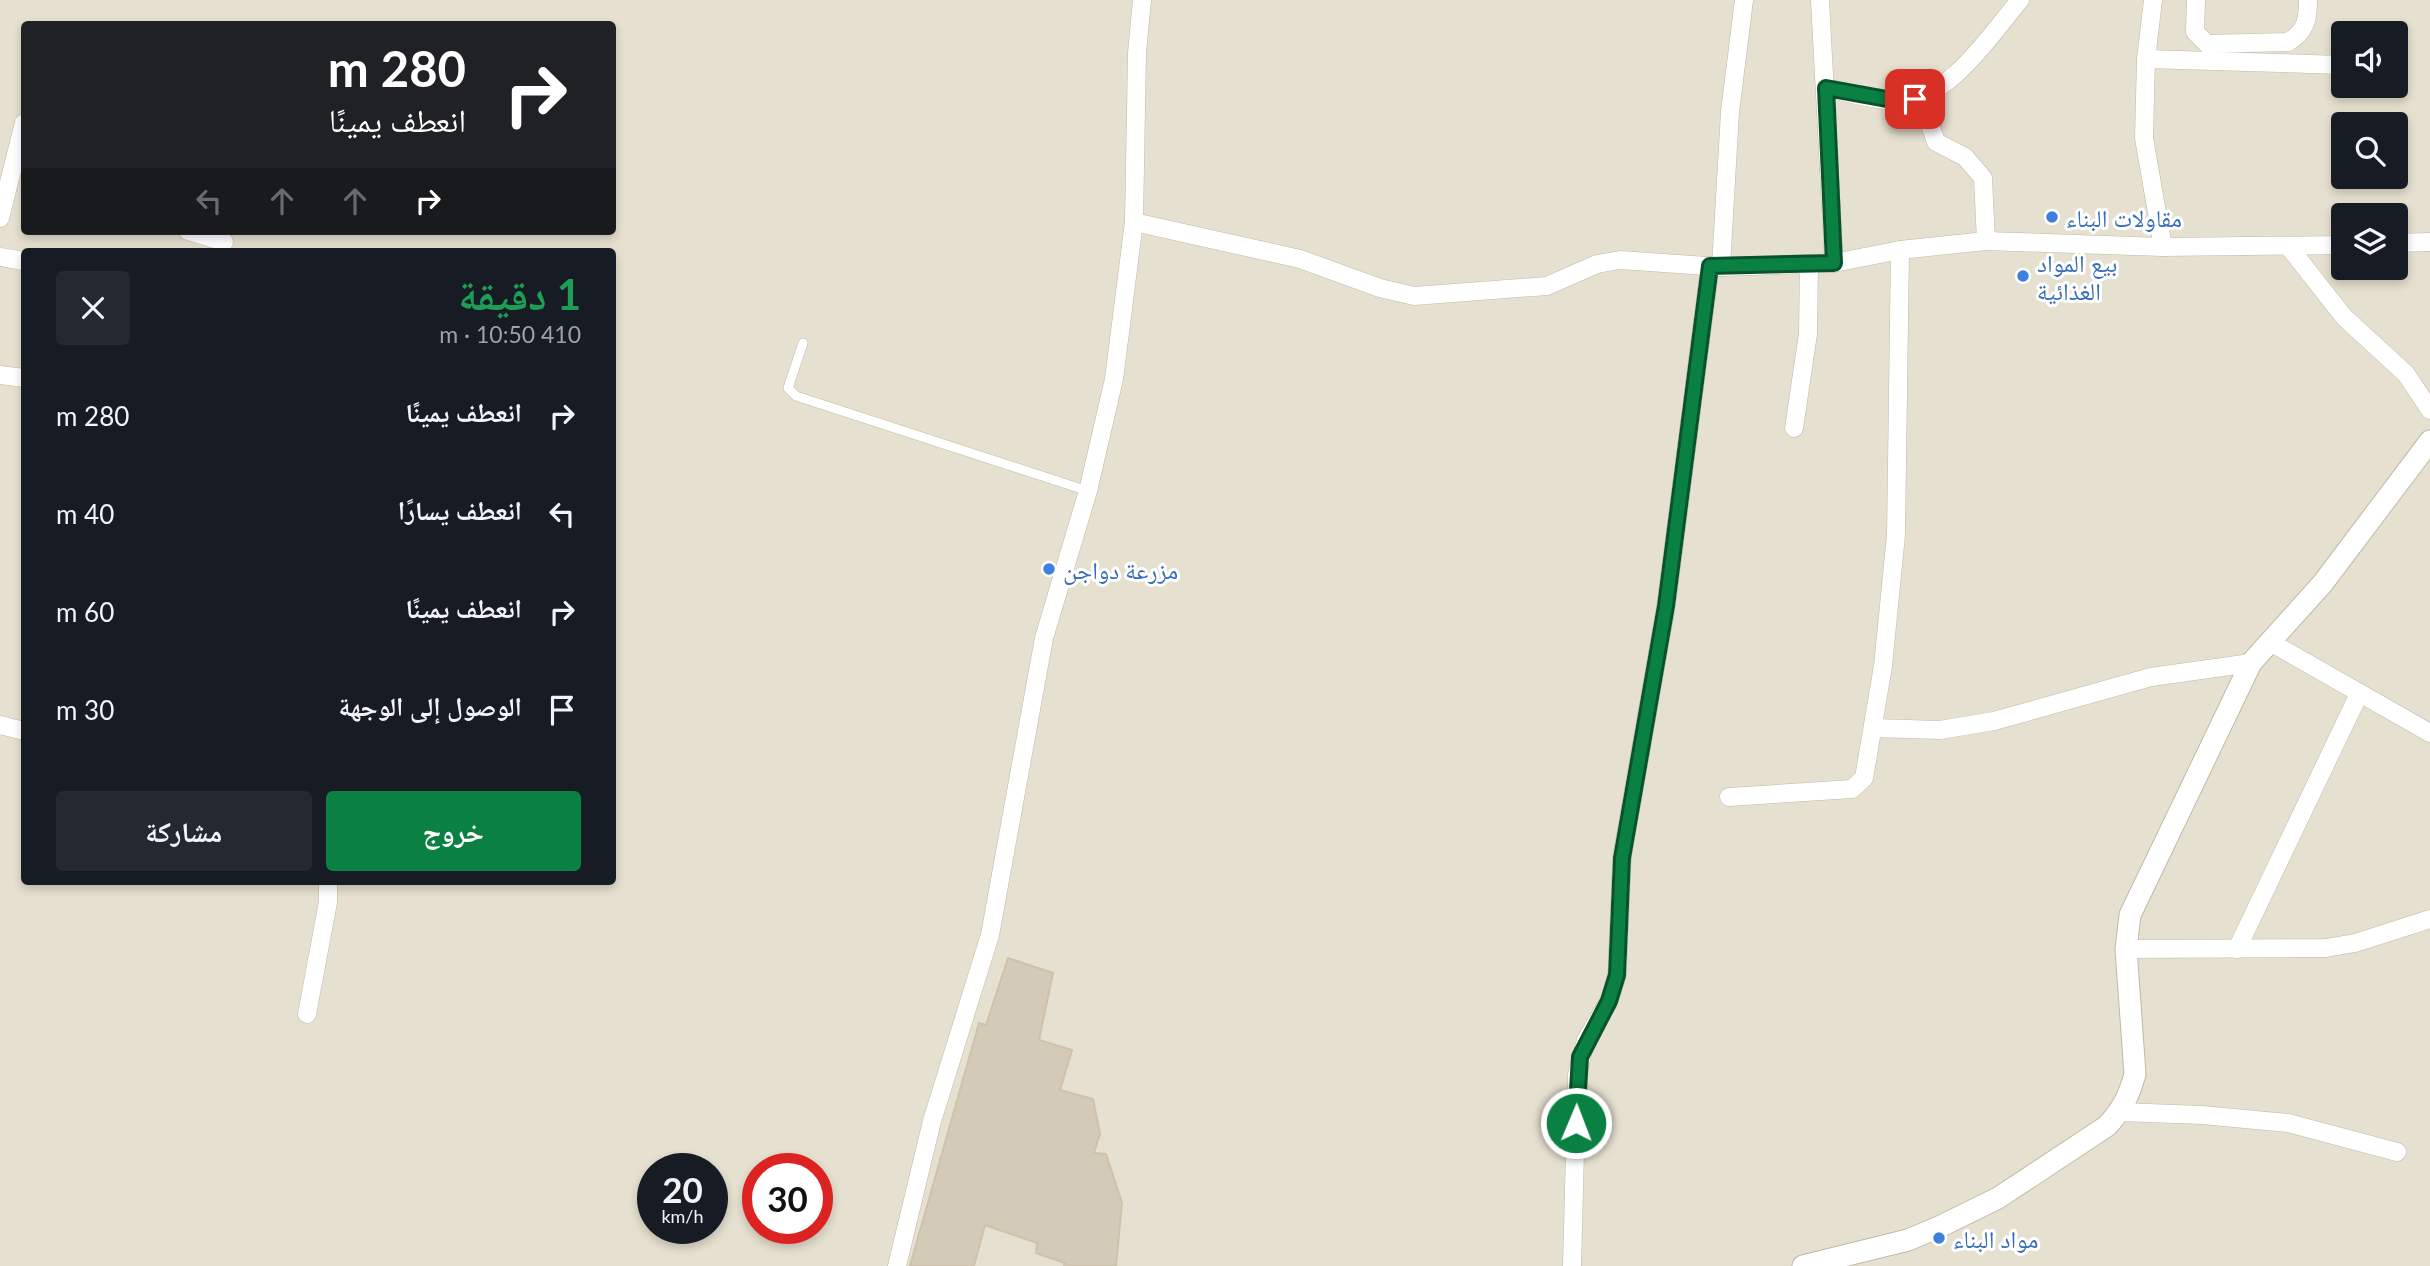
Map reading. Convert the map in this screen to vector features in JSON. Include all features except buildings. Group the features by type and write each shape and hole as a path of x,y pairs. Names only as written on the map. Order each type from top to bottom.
{"street":[{"path":"897,1266 932,1121 990,935 1044,638 1088,491 1114,379 1134,222 1137,53 1142,0"},
{"path":"1572,1266 1577,1075 1586,1040 1609,1001 1617,975 1622,858 1666,606 1715,266 1744,0"},
{"path":"1820,0 1834,263"},
{"path":"1826,88 1898,101 1930,93 1962,68 2020,0"},
{"path":"2153,0 2146,60 2144,138 2163,247"},
{"path":"2196,0 2196,32 2207,44 2288,42 2300,35 2307,24 2308,0"},
{"path":"2146,60 2331,65"},
{"path":"1930,93 1930,125 1936,142 1965,157 1983,178 1986,241"},
{"path":"0,218 21,135"},
{"path":"1134,222 1300,258 1380,288 1414,296 1547,286 1597,264 1620,260 1715,266 1834,263 1900,250 1986,241 2163,247 2331,245"},
{"path":"201,235 224,242"},
{"path":"2408,243 2430,242"},
{"path":"2289,247 2344,317 2406,374 2430,410"},
{"path":"1729,797 1852,789 1864,778 1883,666 1896,535 1900,250"},
{"path":"0,257 21,260"},
{"path":"1794,428 1808,334 1809,264"},
{"path":"0,375 21,377"},
{"path":"1802,1266 1908,1240 1969,1213 2107,1126 2120,1112 2130,1094 2135,1074 2126,949 2130,915 2251,663 2323,583 2430,441"},
{"path":"2270,642 2430,733"},
{"path":"1873,728 1940,730 1994,721 2151,677 2251,663"},
{"path":"2237,949 2359,694"},
{"path":"0,725 21,730"},
{"path":"307,1014 328,902 328,885"},
{"path":"2126,949 2326,948 2355,943 2430,919"},
{"path":"2120,1112 2202,1115 2288,1123 2397,1152"}],"lane":[{"path":"803,343 788,388 796,396 1088,491"}],"shaded area":[{"path":"0,0 2430,0 2430,1266 0,1266"}],"place":[{"name":"مقاولات البناء","path":"2052,217"},
{"name":"بيع المواد الغذائية","path":"2023,276"},
{"name":"مزرعة دواجن","path":"1049,569"},
{"name":"مواد البناء","path":"1939,1238"}],"route":[{"path":"1576,1123 1580,1057 1586,1040 1609,1001 1617,975 1618,887 1666,606 1710,266 1834,263 1826,88 1898,101 1915,99"}]}
